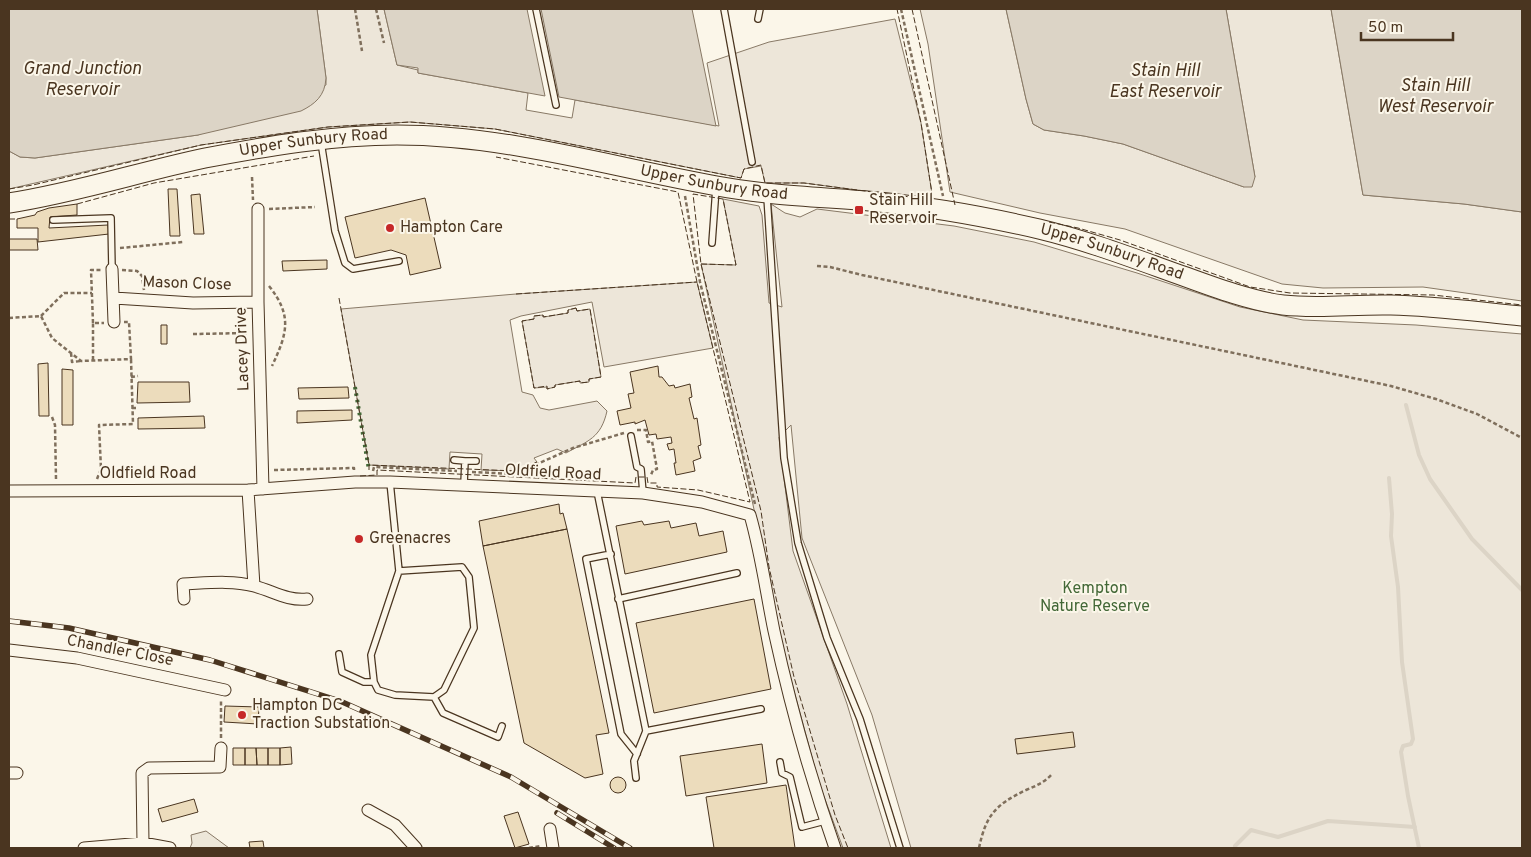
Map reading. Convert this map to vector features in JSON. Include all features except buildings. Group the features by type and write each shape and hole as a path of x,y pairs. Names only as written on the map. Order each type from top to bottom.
{"highway":[{"name":"Upper Sunbury Road","path":"9,203 62,194 203,159 320,139 394,135 442,136 493,141 694,182 767,194 882,202 1040,229 1101,247 1222,290 1281,305 1416,305 1522,316"}],"street":[{"name":"Lacey Drive","path":"258,209 258,302 263,489"},
{"path":"112,269 114,322"},
{"name":"Mason Close","path":"114,298 193,303 258,302"},
{"name":"Oldfield Road","path":"9,491 248,490 355,482 464,484 643,493 702,502 750,515"},
{"path":"248,490 254,586"},
{"path":"750,515 758,545 774,630 799,733 835,848"},
{"path":"184,599 183,584 231,582 254,586 294,600 307,599"},
{"name":"Chandler Close","path":"9,650 84,659 223,690"},
{"path":"143,842 142,773 149,768 220,767 220,748"},
{"path":"368,810 395,825 416,848"},
{"path":"550,829 554,848"},
{"path":"84,848 143,842 170,848"}],"lane":[{"path":"536,9 556,105"},
{"path":"724,9 752,162"},
{"path":"758,19 760,9"},
{"path":"320,139 335,231 346,263 353,269 399,261"},
{"path":"712,243 716,186"},
{"path":"767,194 784,458 798,543 827,638 860,719 900,848"},
{"path":"53,220 111,218 112,269"},
{"path":"631,436 637,467 641,469 643,493"},
{"path":"454,460 476,461"},
{"path":"464,484 465,461"},
{"path":"390,482 399,571 371,655 374,682 378,690 395,695 434,697 444,690 474,628 469,578 462,567 399,571"},
{"path":"597,492 646,731 634,761 636,778"},
{"path":"611,554 586,559 621,734 637,754"},
{"path":"618,599 737,573"},
{"path":"339,654 342,672 364,682 374,682"},
{"path":"434,697 443,713 498,737 502,726"},
{"path":"646,731 761,709"},
{"path":"780,762 782,773 790,777 802,827 825,821"}],"path":[{"path":"355,9 362,51"},
{"path":"376,9 384,43"},
{"path":"901,9 943,196 954,213"},
{"path":"252,177 254,210 315,207"},
{"path":"694,182 693,190 684,188 700,282 755,503 750,515"},
{"path":"112,248 183,242"},
{"path":"817,266 830,267 1391,386 1436,399 1477,414 1522,438"},
{"path":"93,360 91,270 137,271 142,276 144,300"},
{"path":"258,272 277,295 286,315 282,345 260,390"},
{"path":"9,318 41,316 64,293 92,293"},
{"path":"41,316 52,338 81,360"},
{"path":"93,323 129,322 133,424 99,425 101,469 97,479 97,491"},
{"path":"193,334 259,333"},
{"path":"71,353 72,362 81,360 131,359"},
{"path":"131,377 138,376"},
{"path":"132,408 137,408"},
{"path":"52,417 55,425 56,491"},
{"path":"365,472 373,472 374,467 515,474 573,448 613,435 642,429 647,432 648,442 652,441 657,469 653,470 650,483 656,487 657,495"},
{"path":"263,470 354,468 360,470"},
{"path":"354,468 355,482"},
{"path":"220,748 223,690"},
{"path":"979,848 982,832 991,812 1012,797 1046,781 1052,774"}],"green space":[{"path":"317,9 384,9 397,65 418,70 418,73 528,93 526,110 572,118 575,100 719,126 707,63 769,42 895,19 921,123 933,200 804,183 765,183 761,166 744,169 741,178 495,129 410,122 328,127 201,145 9,189 9,151 20,157 35,158 198,135 326,85"},
{"path":"920,9 1006,9 1033,124 1044,130 1123,144 1244,187 1255,177 1226,9 1331,9 1363,195 1464,204 1522,212 1522,301 1423,287 1323,288 1282,284 1125,229 1040,213 950,192 928,44"},
{"name":"Kempton Nature Reserve","path":"723,199 759,206 762,215 769,303 782,307 771,204 785,213 800,217 817,209 954,226 1034,242 1240,307 1303,320 1416,325 1522,334 1522,848 911,848 872,715 802,538 791,425 779,437 793,551 847,704 891,848 843,848 819,783 777,628 755,514 701,264 736,265"},
{"path":"697,282 713,348 604,367 592,302 521,316 510,320 522,392 533,395 540,408 549,410 597,401 607,411 597,433 581,445 566,453 557,449 534,458 537,462 516,471 481,470 482,454 450,452 449,469 369,465 341,309 516,294"},
{"path":"576,308 577,311 590,309 601,377 589,379 589,382 580,383 580,381 555,385 555,387 547,389 547,387 534,388 522,321 534,319 534,316 543,315 544,317 568,313 568,310"}],"shaded area":[{"path":"206,831 229,848 190,848 192,843 191,835"}],"water":[{"name":"Grand Junction Reservoir","path":"9,9 317,9 326,78 324,90 318,99 301,111 198,135 35,158 20,157 9,151"},
{"path":"384,9 527,9 545,96 418,73 418,68 397,65"},
{"path":"541,9 692,9 716,126 559,97"},
{"name":"Stain Hill East Reservoir","path":"1006,9 1226,9 1255,177 1252,187 1244,187 1123,144 1044,130 1033,124"},
{"name":"Stain Hill West Reservoir","path":"1331,9 1522,9 1522,212 1464,204 1363,195"}],"waterway":[{"path":"1406,405 1419,455 1430,479 1472,539 1522,590"},
{"path":"1389,478 1392,514 1391,536 1398,587 1402,662 1413,739 1411,744 1403,746 1401,752 1419,848"},
{"path":"1235,846 1251,830 1278,837 1328,821 1415,827"}],"railway":[{"path":"9,621 69,628 210,660 340,701 511,777 630,848"},
{"path":"557,813 614,848"}],"hedge":[{"path":"355,387 369,470"}],"fence":[{"path":"9,189 201,145 328,127 410,122 495,129 741,178 744,169 761,165 765,183 804,183 933,200 921,123 897,9"},
{"path":"912,9 955,205"},
{"path":"77,204 154,183 314,156"},
{"path":"360,476 377,475 377,470 635,483 636,477 647,477 648,483 657,483 657,487 698,490 750,502 697,282 678,192 496,157"},
{"path":"701,264 736,265 723,199 693,194 701,264 761,511 769,567 794,677 835,815 848,848"},
{"path":"9,219 17,219"},
{"path":"1049,222 1120,240 1250,287 1290,293 1433,295 1522,305"},
{"path":"516,294 697,282"},
{"path":"339,298 369,465"},
{"path":"576,308 577,311 590,309 601,377 589,379 589,382 580,383 580,381 555,385 555,387 547,389 547,386 534,388 522,321 534,319 534,316 543,315 543,317 568,313 568,310 576,308"},
{"path":"369,470 369,465 516,471 537,462"}],"place":[{"name":"Stain Hill Reservoir","path":"859,210"},
{"name":"Hampton Care","path":"390,228"},
{"name":"Greenacres","path":"359,539"},
{"name":"Hampton DC Traction Substation","path":"242,715"}]}
